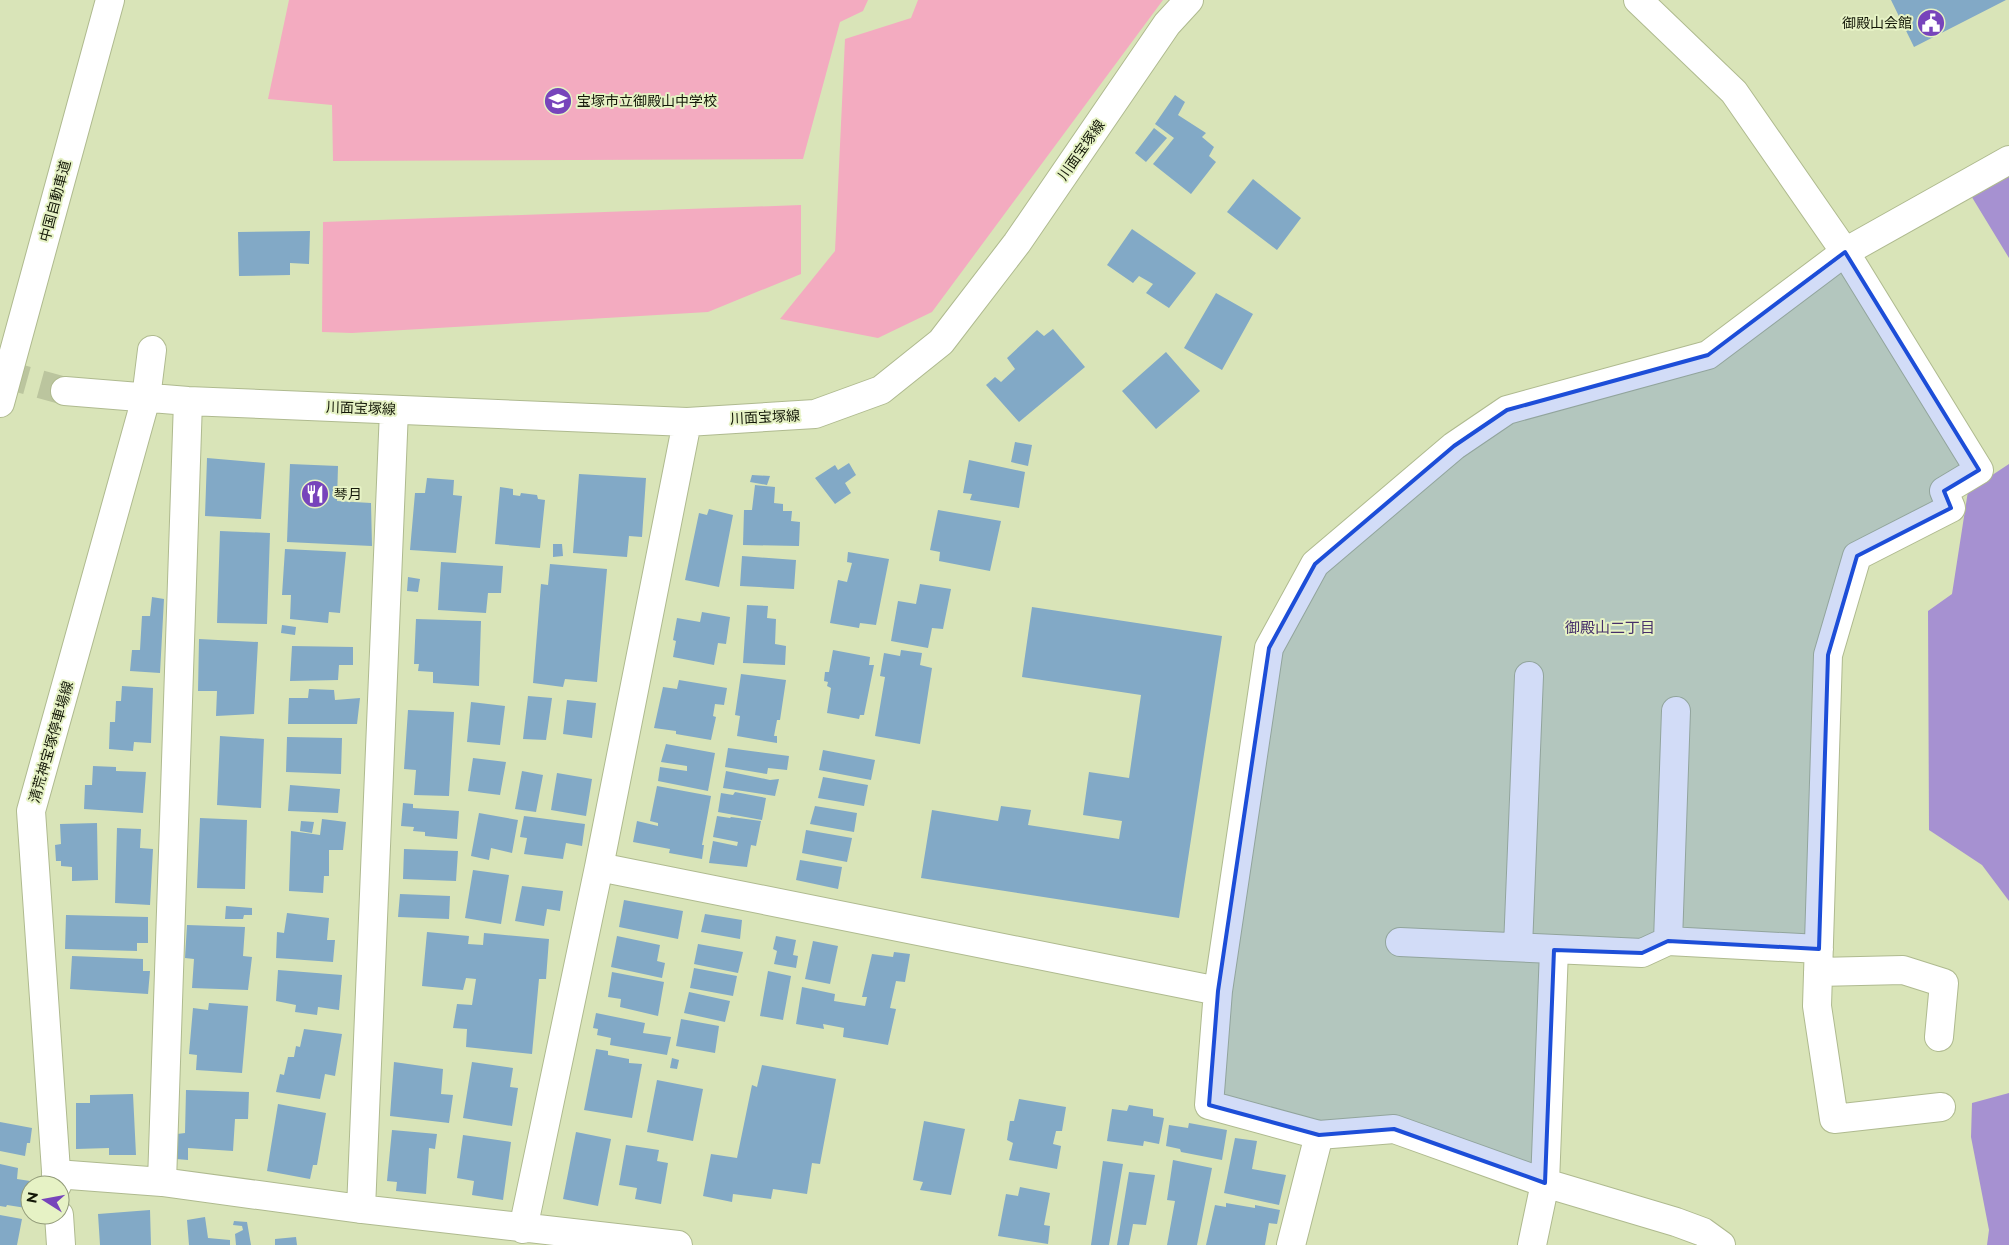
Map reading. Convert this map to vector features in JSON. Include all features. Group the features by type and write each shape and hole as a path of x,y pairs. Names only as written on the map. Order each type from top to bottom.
{"main road":[{"name":"中国自動車道","path":"0,403 110,0"},
{"name":"川面宝塚線","path":"65,391 188,401 687,422 815,414 881,390 941,342 1017,243 1167,24 1189,0"},
{"path":"1638,0 1734,92 1844,252 1979,470 1944,491 1951,508 1857,556 1828,655 1817,1006 1834,1120 1942,1107"},
{"path":"1721,1245 1703,1232 1676,1222 1546,1183 1394,1129 1319,1135 1209,1105 1218,991 1270,648 1315,564 1454,446 1507,410 1708,355 1844,252 2009,160"},
{"name":"清荒神宝塚停車場線","path":"57,1175 31,812 146,398 152,350"},
{"path":"162,1182 188,401"},
{"path":"362,1209 394,410"},
{"path":"523,1229 600,867 687,422"},
{"path":"1518,947 1529,676"},
{"path":"1668,941 1676,711"},
{"path":"600,867 1218,991"},
{"path":"1400,942 1642,953 1668,941 1904,970 1944,983 1939,1037"},
{"path":"1532,1245 1546,1183 1554,950"},
{"path":"1291,1245 1319,1135"},
{"path":"70,1179 162,1182 523,1229 678,1245"},
{"path":"60,1225 61,1245"}],"highlighted area":[{"path":"1845,252 1979,470 1944,491 1951,508 1857,556 1828,655 1819,949 1668,941 1642,953 1554,950 1545,1183 1394,1129 1319,1135 1209,1105 1218,991 1269,648 1315,564 1454,446 1507,410 1708,355"}],"shaded area":[{"path":"289,0 868,0 863,11 840,22 803,159 333,161 332,105 268,99"},
{"path":"918,0 1163,0 932,312 878,338 780,319 835,251 845,39 911,18"},
{"path":"2009,173 2009,258 1970,194"},
{"path":"801,205 801,274 708,312 352,333 322,332 323,222"},
{"path":"2009,464 2009,901 1982,865 1929,830 1928,611 1952,594 1968,491"},
{"path":"2009,1093 2009,1245 1987,1245 1989,1230 1971,1137 1972,1103"}],"building":[{"name":"御殿山会館","path":"1891,0 2006,0 1914,47"},
{"path":"1175,95 1185,102 1178,115 1206,133 1202,137 1214,147 1209,156 1216,162 1191,194 1153,164 1174,138 1155,124"},
{"path":"1154,128 1167,138 1146,162 1135,153"},
{"path":"1253,179 1301,218 1277,250 1227,212"},
{"path":"1132,229 1196,273 1169,308 1146,293 1153,284 1139,276 1133,283 1107,265"},
{"path":"310,231 309,264 290,263 290,275 239,276 238,232"},
{"path":"1216,293 1253,314 1222,370 1184,348"},
{"path":"1053,329 1085,367 1019,422 986,385 995,377 1001,382 1015,369 1007,358 1037,330 1044,336"},
{"path":"1166,352 1200,391 1156,429 1122,391"},
{"path":"1015,442 1032,445 1028,466 1011,462"},
{"path":"207,458 265,463 261,519 205,516"},
{"path":"969,460 1025,472 1019,508 970,500 972,494 963,493"},
{"path":"849,463 856,475 845,483 851,493 835,504 815,478 835,465 838,470"},
{"path":"290,464 338,466 337,501 371,503 372,546 287,542"},
{"path":"579,474 646,478 642,537 629,536 627,557 573,553"},
{"path":"752,475 770,476 767,485 750,482"},
{"path":"427,478 454,480 453,495 462,496 456,553 410,550 415,493 425,493"},
{"path":"755,485 775,487 774,503 783,504 783,511 792,511 791,521 800,522 799,546 743,545 744,510 752,510"},
{"path":"500,487 513,489 513,495 520,496 521,493 537,495 538,499 545,500 540,548 495,544"},
{"path":"709,509 733,515 719,587 685,580 699,513 707,515"},
{"path":"938,510 1001,521 990,571 939,561 940,552 930,550"},
{"path":"220,531 270,533 267,624 217,623"},
{"path":"553,544 562,544 563,556 553,557"},
{"path":"285,549 346,552 340,613 329,612 328,623 290,619 291,595 282,595"},
{"path":"848,552 889,559 876,625 860,623 859,628 830,623 838,580 847,582 852,563 847,562"},
{"path":"742,556 796,560 794,589 740,586"},
{"path":"441,562 503,566 501,593 488,593 486,613 438,610"},
{"path":"550,564 607,569 597,682 565,679 563,687 533,683 541,584 548,585"},
{"path":"408,577 420,579 418,592 407,591"},
{"path":"920,584 951,589 943,629 932,628 928,648 891,641 898,601 916,604"},
{"path":"152,597 164,599 160,673 130,671 132,650 140,650 142,616 150,616"},
{"path":"747,605 768,606 767,618 776,619 775,644 786,646 785,665 743,663"},
{"path":"1032,607 1222,636 1179,918 921,878 932,810 998,821 1001,806 1031,810 1028,825 1119,839 1122,821 1083,815 1089,772 1129,778 1141,695 1022,677"},
{"path":"702,612 730,617 726,644 718,643 714,665 673,657 676,641 673,640 677,618 700,622"},
{"path":"416,619 481,621 479,686 433,683 433,672 418,671 419,664 414,664"},
{"path":"282,625 296,627 295,635 281,633"},
{"path":"199,639 258,642 254,714 216,716 217,691 198,691"},
{"path":"292,646 353,647 353,665 339,665 338,680 290,681"},
{"path":"833,650 870,657 869,665 874,665 864,715 860,715 859,719 827,713 831,688 827,686 828,682 824,681 825,672 829,672"},
{"path":"901,650 922,653 920,665 932,668 920,744 875,736 885,677 880,676 884,653 900,656"},
{"path":"741,674 786,680 780,720 777,720 774,736 777,736 777,743 737,736 740,716 735,715"},
{"path":"679,680 727,688 724,705 715,704 713,716 716,717 711,740 676,734 676,731 654,728 663,687 677,689"},
{"path":"122,686 153,688 151,743 134,742 133,751 109,749 110,722 115,722 116,701 121,701"},
{"path":"309,689 334,690 335,700 360,698 357,724 288,724 289,698 308,698"},
{"path":"528,696 552,698 546,740 523,739"},
{"path":"567,700 596,703 592,738 563,734"},
{"path":"471,702 505,706 500,745 467,742"},
{"path":"408,710 454,712 449,796 414,795 416,770 404,769"},
{"path":"220,736 264,739 261,808 217,805"},
{"path":"287,737 342,738 341,774 286,772"},
{"path":"666,744 715,753 708,791 658,781 660,767 687,771 687,766 661,762"},
{"path":"728,748 789,756 787,770 768,768 767,774 725,767"},
{"path":"823,750 875,760 871,780 819,770"},
{"path":"473,758 506,762 500,795 468,791"},
{"path":"93,766 116,767 116,771 146,772 143,813 84,809 85,785 92,785"},
{"path":"522,771 543,775 536,812 515,809"},
{"path":"726,771 770,780 779,779 775,796 723,788"},
{"path":"557,773 592,779 586,816 551,810"},
{"path":"823,777 868,785 864,806 818,798"},
{"path":"290,785 340,789 338,813 288,811"},
{"path":"657,786 711,796 702,845 704,845 702,859 669,853 670,849 633,842 637,821 658,826 658,823 650,821"},
{"path":"735,792 766,798 762,820 718,812 721,793 733,795"},
{"path":"403,803 413,804 413,808 459,811 457,839 425,836 425,832 413,831 414,827 401,826"},
{"path":"815,806 857,813 854,832 810,824"},
{"path":"479,813 518,820 512,853 491,848 489,860 471,856"},
{"path":"524,816 585,824 582,846 566,843 563,859 524,854 527,838 520,837"},
{"path":"717,816 761,821 756,846 751,845 747,867 709,863 713,841 737,846 738,842 713,837"},
{"path":"200,818 247,820 245,889 197,888"},
{"path":"322,819 346,822 343,850 329,850 329,876 324,876 323,893 289,891 291,831 320,835"},
{"path":"301,821 314,822 312,833 300,831"},
{"path":"97,823 98,880 72,881 72,867 61,866 61,861 56,861 55,845 61,844 60,824"},
{"path":"117,828 141,829 140,848 153,849 150,905 115,903"},
{"path":"806,830 852,838 847,862 802,853"},
{"path":"404,849 458,851 456,881 403,879"},
{"path":"800,860 842,867 838,889 796,880"},
{"path":"473,870 509,875 501,924 465,918"},
{"path":"522,886 563,891 560,911 547,909 544,926 515,921"},
{"path":"400,894 450,896 449,919 398,917"},
{"path":"624,900 683,911 678,939 619,927"},
{"path":"226,906 252,908 252,915 244,915 243,919 225,919"},
{"path":"287,913 329,918 327,940 335,940 333,962 276,958 277,932 284,933"},
{"path":"705,914 742,920 740,939 701,932"},
{"path":"66,915 148,917 148,943 137,943 137,951 65,949"},
{"path":"187,925 245,927 243,956 252,957 248,990 192,988 194,959 185,958"},
{"path":"427,932 469,936 468,944 483,945 484,933 549,939 546,979 539,979 532,1054 466,1047 467,1029 453,1028 457,1004 472,1005 476,979 466,978 463,990 422,986"},
{"path":"617,936 660,945 657,961 665,963 662,978 611,967"},
{"path":"776,936 796,940 793,955 798,956 796,968 774,964 777,951 773,949"},
{"path":"813,941 838,946 830,984 805,979"},
{"path":"698,944 743,952 738,973 694,964"},
{"path":"894,952 910,954 905,982 896,981 890,1008 896,1009 888,1045 843,1037 844,1028 823,1024 824,1029 796,1024 802,987 835,994 834,1001 865,1006 867,997 862,997 872,954 893,957"},
{"path":"72,956 143,959 143,971 150,971 148,994 70,989"},
{"path":"694,968 737,976 733,996 690,988"},
{"path":"278,970 342,975 339,1010 318,1007 317,1015 295,1012 296,1005 276,1001"},
{"path":"768,971 791,976 783,1020 760,1016"},
{"path":"612,972 664,982 658,1016 620,1007 621,999 608,997"},
{"path":"689,992 730,1001 725,1022 684,1013"},
{"path":"209,1003 248,1006 242,1073 196,1070 197,1055 189,1054 193,1008 208,1010"},
{"path":"596,1013 645,1023 643,1033 671,1037 667,1055 610,1045 611,1038 597,1035 598,1029 593,1028"},
{"path":"681,1019 719,1026 715,1053 676,1046"},
{"path":"304,1029 342,1034 335,1076 325,1074 320,1099 276,1092 280,1074 284,1075 288,1057 294,1057 296,1046 300,1047"},
{"path":"596,1049 608,1051 608,1055 629,1059 629,1063 642,1064 632,1118 584,1110"},
{"path":"672,1058 679,1060 677,1069 670,1068"},
{"path":"394,1062 443,1069 441,1094 453,1095 449,1123 390,1116"},
{"path":"472,1062 513,1068 510,1087 518,1088 512,1126 463,1118"},
{"path":"762,1065 836,1079 820,1164 812,1163 807,1194 773,1189 771,1199 733,1194 732,1202 703,1196 711,1154 737,1158 752,1085 757,1087"},
{"path":"657,1080 703,1089 693,1141 647,1132"},
{"path":"186,1090 249,1092 248,1119 235,1119 233,1151 188,1148 188,1160 176,1159 177,1134 185,1133"},
{"path":"133,1094 136,1155 109,1155 109,1148 76,1149 76,1103 90,1103 90,1095"},
{"path":"1019,1099 1066,1107 1062,1131 1056,1131 1053,1144 1061,1146 1057,1169 1009,1160 1013,1143 1007,1140 1010,1121 1014,1121"},
{"path":"278,1104 326,1113 317,1165 313,1165 310,1179 267,1171"},
{"path":"1129,1105 1153,1109 1153,1116 1164,1118 1159,1144 1144,1141 1143,1146 1107,1141 1112,1109 1127,1111"},
{"path":"924,1121 965,1129 951,1195 920,1190 923,1182 913,1180"},
{"path":"0,1122 32,1128 30,1143 27,1143 25,1156 0,1151"},
{"path":"1189,1123 1227,1130 1222,1160 1181,1152 1180,1149 1166,1146 1169,1125 1188,1128"},
{"path":"392,1130 437,1134 435,1149 429,1148 426,1194 396,1191 397,1182 387,1181"},
{"path":"576,1132 611,1139 598,1206 563,1199"},
{"path":"463,1135 511,1142 503,1200 472,1195 474,1181 457,1178"},
{"path":"1235,1138 1257,1141 1252,1169 1286,1175 1279,1205 1224,1193"},
{"path":"626,1145 659,1150 657,1161 668,1163 661,1204 635,1199 637,1188 619,1185"},
{"path":"1173,1160 1212,1168 1197,1245 1167,1245 1175,1201 1167,1200"},
{"path":"1103,1161 1123,1164 1109,1245 1091,1245"},
{"path":"0,1164 18,1168 17,1179 20,1179 20,1207 0,1206"},
{"path":"1129,1172 1155,1175 1146,1225 1133,1224 1129,1245 1117,1245"},
{"path":"1020,1187 1050,1193 1044,1225 1050,1226 1048,1244 998,1236 1006,1194 1018,1196"},
{"path":"1226,1203 1255,1208 1255,1205 1280,1210 1277,1224 1269,1223 1265,1245 1206,1245 1215,1205 1226,1207"},
{"path":"150,1210 151,1245 100,1245 98,1214"},
{"path":"0,1215 20,1219 21,1225 17,1245 0,1245"},
{"path":"205,1217 208,1238 230,1240 230,1245 189,1245 187,1220"},
{"path":"234,1221 247,1222 251,1245 236,1245 235,1234 243,1230 242,1226 233,1225"},
{"path":"296,1237 297,1245 275,1245 275,1239"}],"tunnel":[{"path":"0,373 65,391"}],"place":[{"name":"御殿山会館","path":"1931,23"},
{"name":"宝塚市立御殿山中学校","path":"558,101"},
{"name":"琴月","path":"315,494"}],"district":[{"name":"御殿山二丁目","path":"1610,628"}]}
